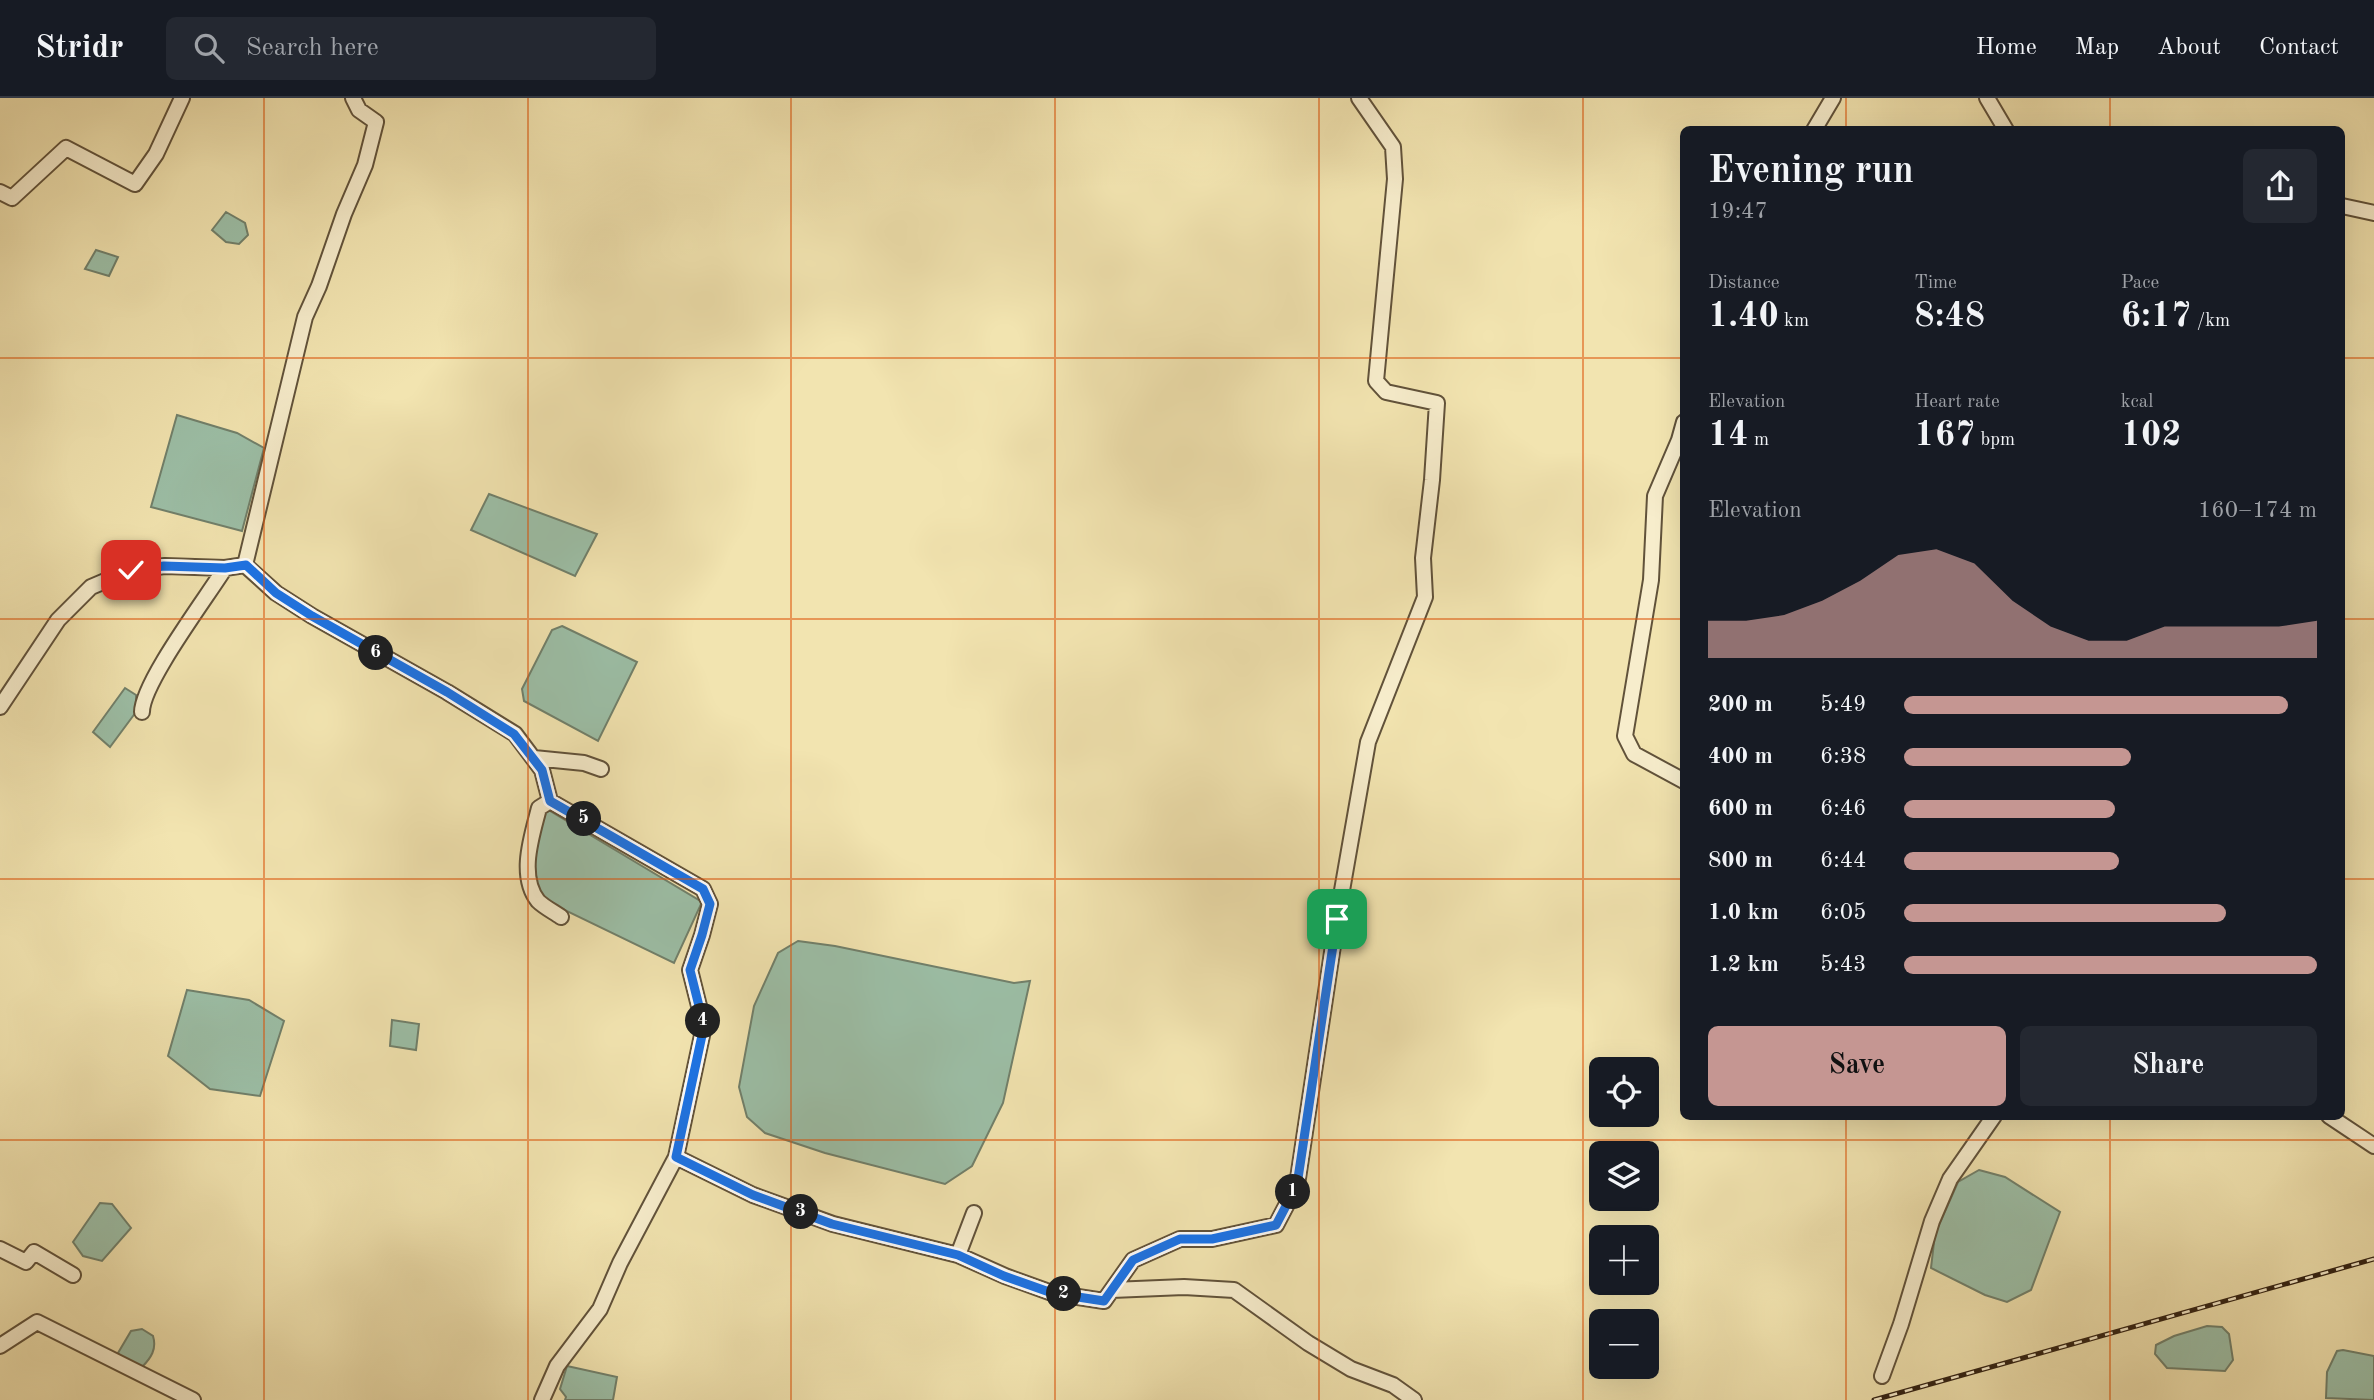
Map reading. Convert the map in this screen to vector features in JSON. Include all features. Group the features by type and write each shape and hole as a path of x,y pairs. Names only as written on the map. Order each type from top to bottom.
{"street":[{"path":"0,192 12,198 66,148 135,184 156,154 183,98"},
{"path":"246,565 305,317 365,165 376,122 359,110 353,98"},
{"path":"676,1157 753,1195 832,1224 958,1255 1004,1276 1052,1293 1104,1301 1133,1260 1180,1239 1212,1239 1276,1225 1297,1185 1337,919 1368,742 1425,597 1423,558 1437,403 1386,392 1376,381 1395,179 1394,158 1393,147 1359,98"},
{"path":"1816,126 1833,98"},
{"path":"1987,98 2004,126"},
{"path":"2345,207 2374,213"},
{"path":"1680,436 1655,496 1651,580 1625,736 1634,754 1680,779"},
{"path":"0,707 58,620 91,587 131,570 164,566 225,568 246,565"},
{"path":"246,565 276,593 514,734 542,770 550,801 703,889 710,904 690,970 704,1026 676,1157 620,1263 600,1309 557,1366 542,1400"},
{"path":"142,712 145,695 225,568"},
{"path":"534,758 584,763 601,769"},
{"path":"550,801 539,808 529,849 529,885 540,902 561,917"},
{"path":"1882,1376 1901,1324 1932,1221 1945,1190 1991,1120"},
{"path":"2335,1120 2374,1146"},
{"path":"958,1255 974,1213"},
{"path":"0,1249 26,1262 34,1252 73,1275"},
{"path":"1112,1290 1184,1287 1234,1290 1318,1350 1351,1369 1393,1385 1414,1400"},
{"path":"0,1346 37,1322 192,1400"}],"shaded area":[{"path":"226,212 245,223 248,235 239,244 226,242 212,230"},
{"path":"96,250 118,257 109,276 85,269"},
{"path":"177,415 237,433 264,448 242,531 151,507"},
{"path":"489,494 597,534 575,576 471,530"},
{"path":"562,626 637,662 598,741 524,701 522,689 552,630"},
{"path":"125,688 136,695 136,712 110,747 93,732"},
{"path":"545,808 702,902 674,963 548,902 535,890 535,844"},
{"path":"798,941 835,946 1014,983 1030,981 1003,1103 972,1166 945,1184 825,1153 765,1133 747,1117 739,1087 754,1006 778,953"},
{"path":"187,990 249,1000 284,1021 260,1096 210,1089 168,1056"},
{"path":"392,1020 419,1024 416,1050 390,1046"},
{"path":"1979,1170 2005,1177 2060,1212 2031,1290 2007,1302 1985,1295 1931,1268 1935,1234 1958,1182"},
{"path":"100,1203 112,1204 131,1228 102,1261 83,1256 73,1242"},
{"path":"2207,1326 2222,1327 2229,1334 2233,1360 2225,1371 2167,1368 2155,1354 2156,1345 2174,1336"},
{"path":"142,1329 153,1336 152,1353 142,1367 127,1365 118,1353 131,1331"},
{"path":"2337,1351 2374,1356 2374,1400 2326,1398 2327,1372"},
{"path":"567,1366 617,1377 613,1400 565,1400 566,1397 560,1389"}],"railway":[{"path":"1874,1400 2374,1259"}],"route":[{"path":"131,570 164,566 225,568 246,565 276,593 312,616 447,692 514,734 542,770 550,801 703,889 710,904 690,970 704,1026 676,1157 753,1195 832,1224 958,1255 1004,1276 1052,1293 1104,1301 1133,1260 1180,1239 1212,1239 1276,1225 1297,1185 1337,919"}]}
